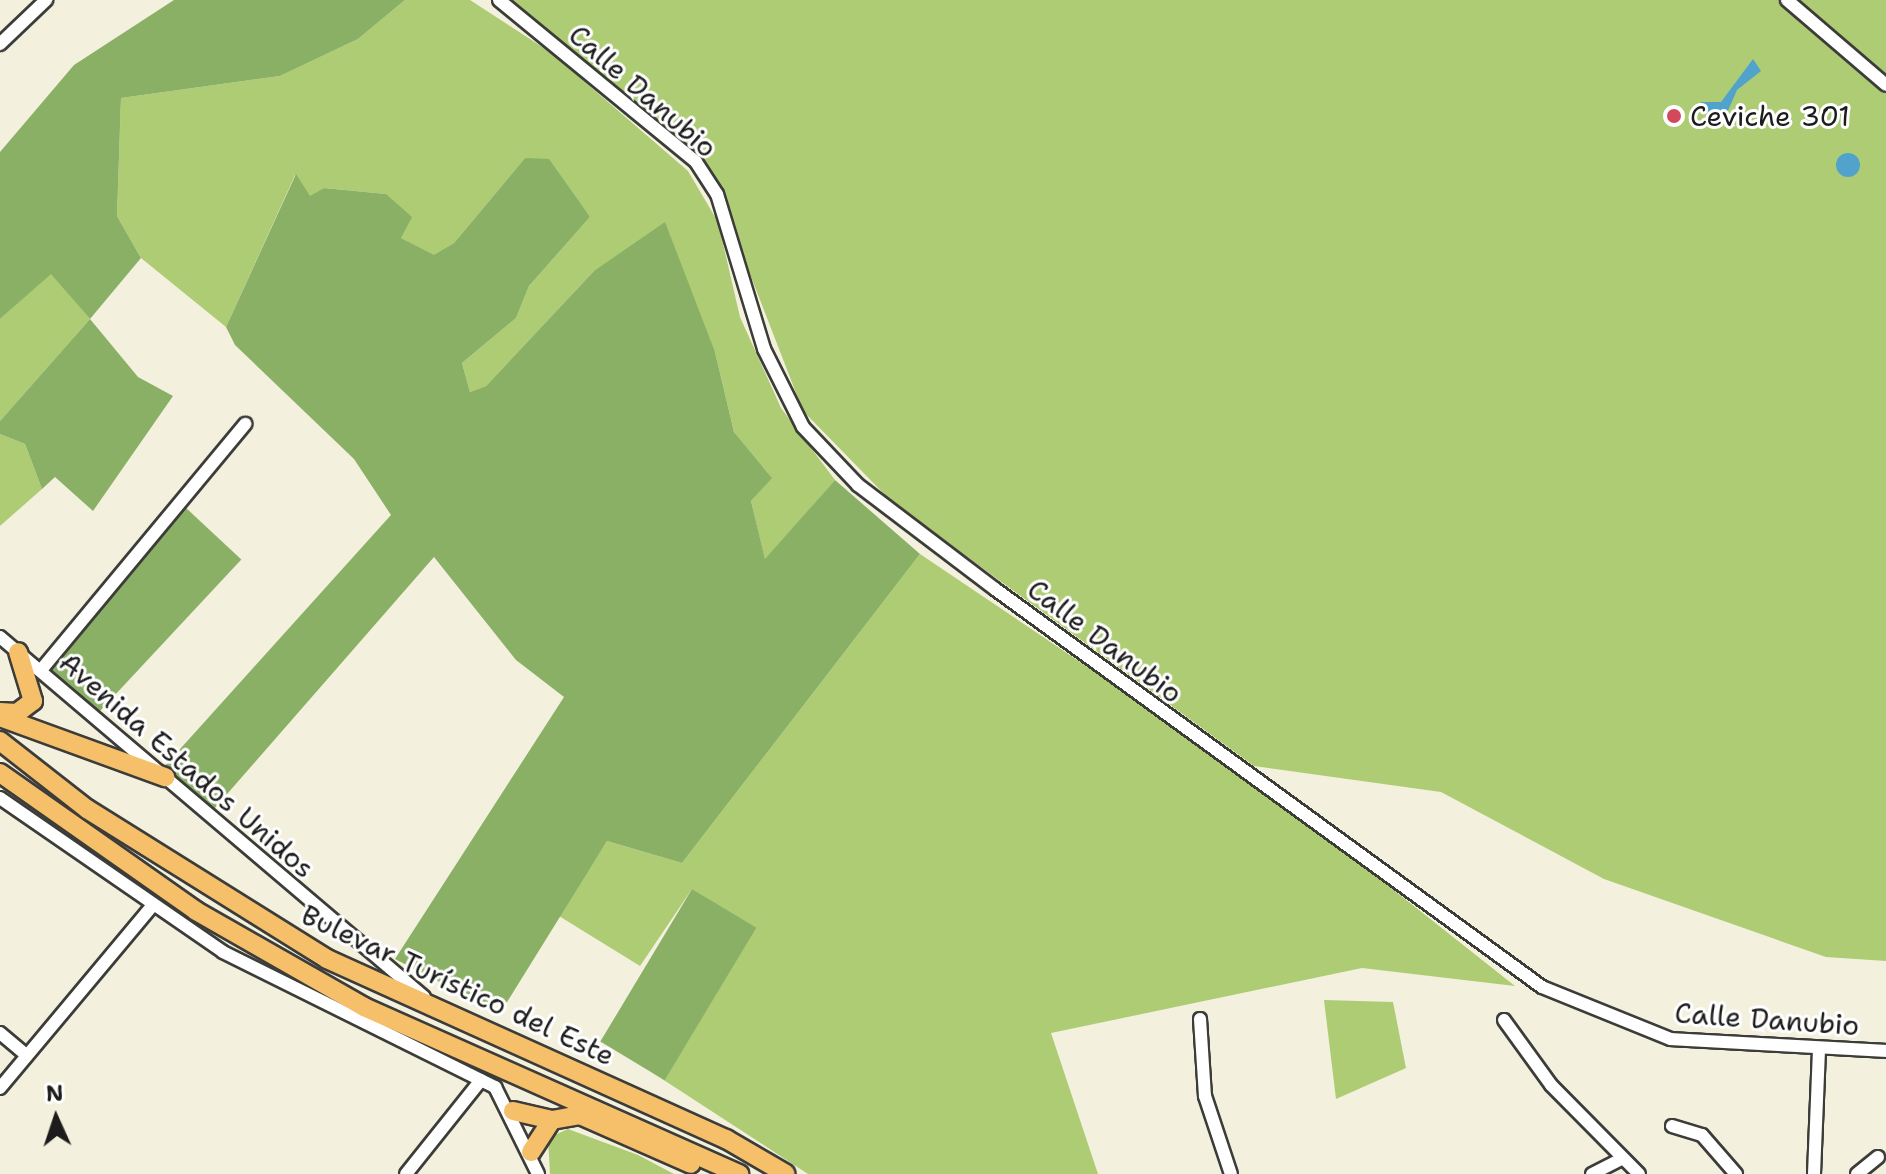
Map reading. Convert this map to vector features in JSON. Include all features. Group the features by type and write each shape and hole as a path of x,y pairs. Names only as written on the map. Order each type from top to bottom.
{"highway":[{"path":"0,714 17,713 33,701 18,652"},
{"path":"0,714 165,777"},
{"name":"Bulevar Turístico del Este","path":"0,741 87,809 234,905 453,1020 726,1139 786,1174"},
{"name":"Bulevar Turístico del Este","path":"0,773 196,911 364,1007 739,1174"},
{"path":"513,1111 552,1120 580,1115 714,1174"},
{"path":"531,1152 552,1120"}],"street":[{"path":"0,44 46,0"},
{"name":"Calle Danubio","path":"499,0 696,162 717,194 764,349 803,427 858,485 1542,987 1671,1039 1886,1051"},
{"path":"1787,0 1886,85"},
{"path":"41,670 245,424"},
{"name":"Avenida Estados Unidos","path":"0,637 453,1020"},
{"path":"0,798 152,906 305,999 481,1080 513,1111 538,1174"},
{"path":"0,1088 152,906"},
{"path":"1200,1019 1205,1096 1231,1174"},
{"path":"1504,1020 1551,1085 1639,1174"},
{"path":"0,1033 27,1056"},
{"path":"1814,1174 1819,1048"},
{"path":"406,1174 481,1080"},
{"path":"1672,1126 1702,1135 1736,1174"},
{"path":"1857,1174 1878,1157"},
{"path":"1592,1174 1621,1159"}],"green space":[{"path":"174,0 405,0 358,39 280,76 121,98 117,216 141,258 90,319 51,274 0,319 0,152 74,65"},
{"path":"405,0 470,0 550,52 688,171 718,222 740,317 781,408 835,480 765,560 751,501 771,477 734,432 715,352 594,271 486,386 470,392 462,363 516,318 529,286 590,217 525,158 454,243 434,256 401,238 386,194 324,188 310,197 295,175 226,327 141,258 117,216 121,98 280,76 358,39"},
{"path":"507,0 1886,0 1886,961 1826,957 1604,879 1441,792 1254,766 892,502 803,411 709,168"},
{"path":"525,158 549,159 590,217 529,286 516,318 462,363 470,392 486,386 594,271 665,222 715,352 734,432 772,478 751,501 765,559 835,480 920,554 682,863 607,841 507,1002 488,1007 395,959 564,697 516,660 434,557 214,809 163,768 391,515 354,459 235,345 226,327 296,174 310,196 324,188 386,194 412,217 401,238 434,255 454,243"},
{"path":"51,273 90,319 0,421 0,319"},
{"path":"90,319 138,377 173,396 93,511 55,477 42,489 25,444 0,434 0,421"},
{"path":"0,434 25,444 42,489 0,526"},
{"path":"185,507 241,560 97,714 41,661"},
{"path":"920,554 1252,778 1515,986 1362,968 1051,1033 1098,1174 808,1174 653,1073 755,929 692,889 640,966 559,916 607,841 682,863"},
{"path":"692,889 756,928 665,1080 600,1042"},
{"path":"1324,1000 1393,1002 1406,1068 1336,1099"},
{"path":"568,1129 638,1155 674,1174 550,1174 548,1138"}],"water":[{"path":"1753,59 1761,71 1737,90 1727,113 1700,111 1701,102 1721,102"},
{"path":"1848,153 1859,160 1860,165 1853,176 1848,177 1837,170 1836,165 1843,154"}],"place":[{"name":"Ceviche 301","path":"1674,116"}]}
